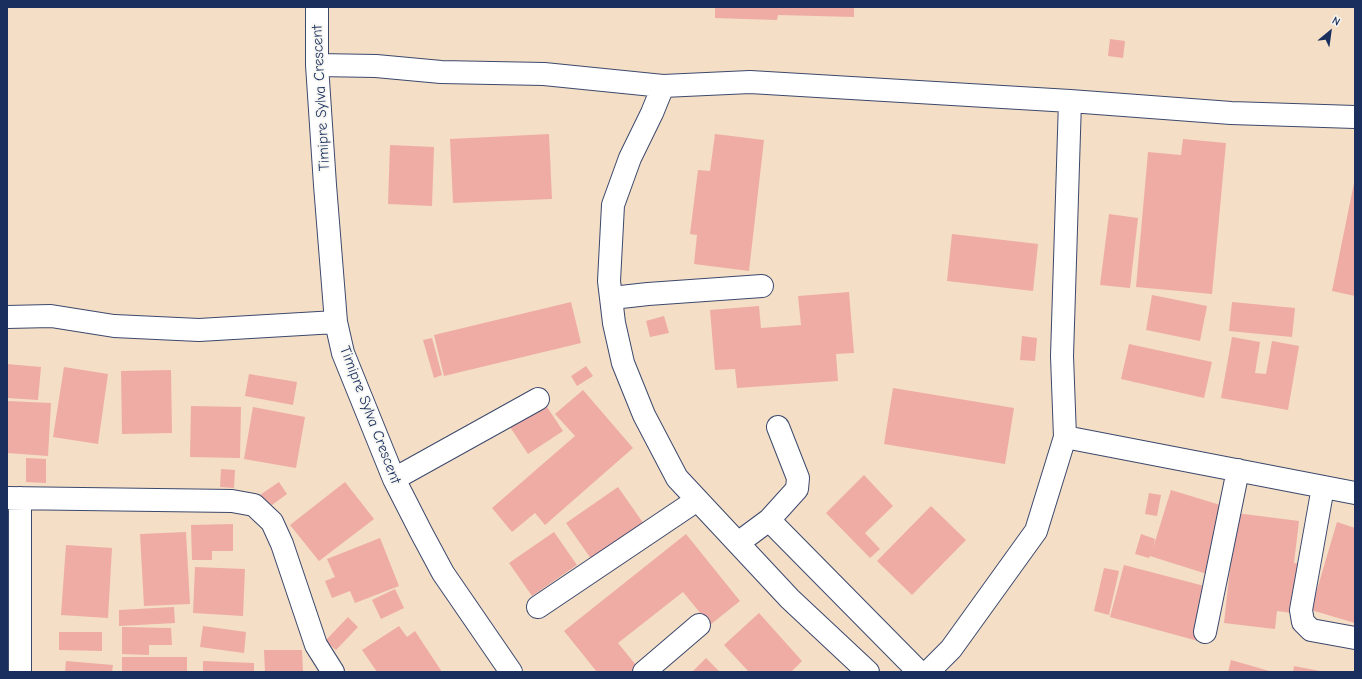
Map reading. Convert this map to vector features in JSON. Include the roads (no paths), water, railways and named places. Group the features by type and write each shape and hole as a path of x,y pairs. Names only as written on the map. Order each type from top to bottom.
{"street":[{"name":"Timipre Sylva Crescent","path":"317,7 317,65 325,185 336,322 343,353 394,479 420,532 443,573 512,672"},
{"path":"317,65 376,66 441,72 544,74 663,86 750,82 1070,101 1231,113 1355,117"},
{"path":"663,86 652,113 630,158 613,205 609,281 614,323 623,363 644,415 677,478 790,599 868,672"},
{"path":"928,672 951,650 1036,531 1065,437 1062,356 1070,101"},
{"path":"612,298 670,292 762,286"},
{"path":"7,317 51,316 114,326 199,330 336,322"},
{"path":"394,479 538,399"},
{"path":"738,543 769,520 797,489 798,478 778,427"},
{"path":"1065,437 1355,493"},
{"path":"1205,632 1238,470"},
{"path":"1323,487 1300,610 1303,622 1311,630 1355,638"},
{"path":"20,672 13,498 232,501 254,505 272,522 282,544 316,645 333,672"},
{"path":"538,606 697,500"},
{"path":"769,520 919,672"},
{"path":"644,672 699,624"}]}
